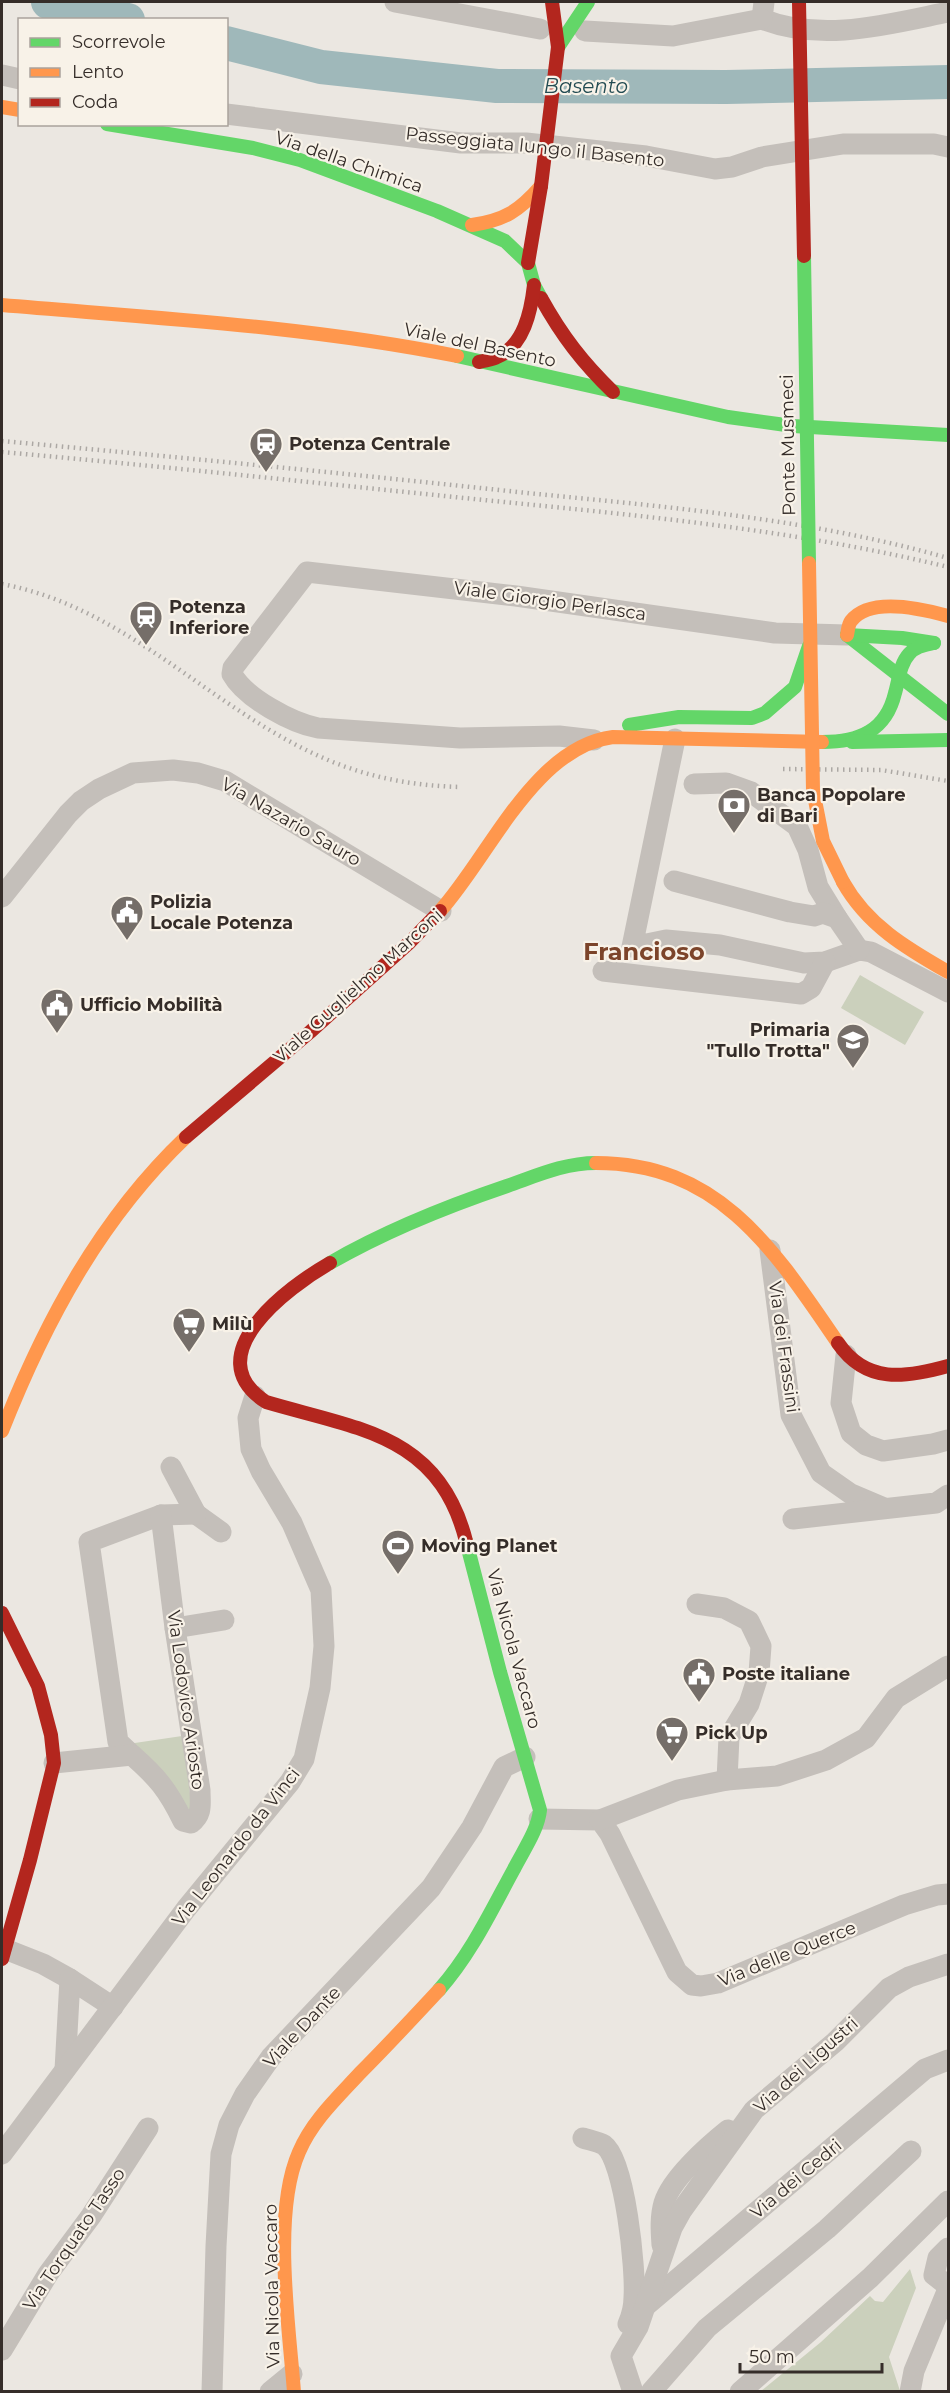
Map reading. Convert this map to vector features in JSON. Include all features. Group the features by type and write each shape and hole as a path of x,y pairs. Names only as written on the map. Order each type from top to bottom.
{"street":[{"path":"395,2 540,30"},
{"path":"552,2 558,47 541,186 528,263 534,285 558,329 572,350 613,392"},
{"path":"558,47 588,2"},
{"name":"Ponte Musmeci","path":"799,2 801,640 813,790 824,841 849,874"},
{"path":"585,31 673,36 763,10 775,25 820,30 854,29 948,12"},
{"path":"815,13 816,49"},
{"path":"2,75 18,79"},
{"path":"2,107 18,110"},
{"name":"Passeggiata lungo il Basento","path":"228,114 460,143 526,143 623,153 715,169 732,167 762,157 843,144 934,144 948,147"},
{"name":"Via della Chimica","path":"119,126 254,148 300,160 472,225 505,241 528,263"},
{"path":"817,131 818,166"},
{"path":"472,225 500,222 523,207 541,186"},
{"path":"478,362 498,357 516,340 528,319 534,285"},
{"name":"Viale del Basento","path":"2,305 331,334 478,362 771,424 920,431 948,435"},
{"name":"Ponte Musmeci","path":"823,414 824,437"},
{"name":"Viale Giorgio Perlasca","path":"594,740 559,736 460,738 302,725 274,711 242,687 232,674 233,668 307,572 516,596 801,640"},
{"path":"847,635 850,622 868,610 911,607 948,616"},
{"path":"828,625 828,648"},
{"path":"847,635 948,714"},
{"path":"594,740 639,722 679,717 752,718 765,713 795,687 801,640 847,635 902,638 948,647"},
{"path":"925,698 916,683 914,669 918,652 931,643"},
{"name":"Viale Guglielmo Marconi","path":"2,1431 32,1357 73,1280 114,1217 136,1189 201,1123 289,1051 409,944 441,911 525,796 561,761 577,748 594,740 613,737 844,742 875,728 887,716 893,701 898,676 908,655 916,647 931,643"},
{"path":"877,659 889,677 893,701"},
{"path":"880,741 914,729 948,727"},
{"path":"830,729 830,752"},
{"path":"675,739 632,947 666,940 720,945 804,963 825,962 859,950 871,952 891,961 948,992"},
{"path":"844,742 946,740"},
{"name":"Via Nazario Sauro","path":"2,897 81,801 133,772 173,770 198,773 225,782 441,911"},
{"path":"694,784 726,783 751,792 797,826 808,850 818,887 859,950"},
{"path":"849,874 892,922 948,956"},
{"path":"849,874 850,897 877,927 948,972"},
{"path":"674,881 790,912 814,915 823,913 837,918"},
{"path":"603,971 801,994 811,988 825,962"},
{"path":"255,1396 244,1379 240,1366 243,1342 262,1315 295,1285 370,1241 441,1208 573,1165 606,1164 640,1168 678,1178 705,1191 725,1205 771,1250 846,1355 860,1367 895,1374 921,1372 948,1366"},
{"name":"Via dei Frassini","path":"771,1250 791,1415 821,1473 850,1494 884,1508"},
{"path":"846,1355 841,1403 851,1433 866,1445 883,1451 948,1440"},
{"name":"Via Nicola Vaccaro","path":"255,1396 266,1402 389,1439 419,1458 444,1485 460,1516 538,1798 539,1819 490,1916 457,1968 421,2010 322,2114 298,2151 289,2182 285,2230 293,2383"},
{"name":"Via Leonardo da Vinci","path":"2,2154 186,1909 290,1782 304,1758 321,1688 324,1646 321,1590 292,1523 261,1472 251,1449 248,1418 255,1396"},
{"path":"171,1467 196,1514 220,1532"},
{"name":"Via dei Frassini","path":"793,1520 936,1503 948,1495"},
{"path":"132,1755 118,1742 89,1542 161,1515 196,1514"},
{"name":"Via Lodovico Ariosto","path":"132,1755 169,1792 183,1821 191,1823 198,1818 201,1811 200,1790 175,1628 161,1515"},
{"path":"697,1604 724,1608 749,1621 760,1646 759,1672 749,1704 729,1737 727,1780"},
{"path":"2,1612 38,1686 51,1735 54,1763 30,1860 3,1954 43,1964 113,2007"},
{"path":"175,1628 224,1620"},
{"path":"539,1819 600,1820 678,1790 727,1780 777,1776 826,1760 866,1738 896,1698 948,1666"},
{"path":"54,1763 132,1755"},
{"name":"Viale Dante","path":"212,2391 221,2154 229,2125 245,2094 271,2057 431,1888 472,1827 504,1767 525,1757"},
{"name":"Via delle Querce","path":"600,1820 610,1834 676,1972 692,1985 701,1986 738,1976 904,1905 948,1894"},
{"name":"Via dei Ligustri","path":"621,2356 648,2304 672,2229 682,2210 754,2110 835,2042 889,1988 909,1977 948,1964"},
{"path":"64,2070 70,1979"},
{"name":"Via dei Cedri","path":"648,2304 925,2069 948,2060"},
{"path":"663,2259 660,2222 667,2194 702,2154 754,2110"},
{"name":"Via Torquato Tasso","path":"2,2350 48,2274 91,2216 148,2128"},
{"path":"583,2138 605,2145 617,2163 629,2226 634,2297 632,2314 621,2343 621,2356 633,2391"},
{"path":"651,2391 708,2328 827,2229 911,2151"},
{"path":"741,2391 870,2278 948,2201"},
{"path":"910,2391 914,2371 948,2288 934,2275 938,2258 948,2248"},
{"path":"270,2391 293,2383"}],"green space":[{"path":"860,975 924,1012 905,1045 841,1008"},
{"path":"182,1736 192,1807 189,1812 128,1744"},
{"path":"910,2269 916,2288 889,2357 900,2391 761,2391 821,2342 870,2296 875,2301 883,2302"}],"waterway":[{"name":"Basento","path":"48,2 119,18"},
{"name":"Basento","path":"228,44 321,67 497,86 726,87 948,82"}],"railway":[{"path":"2,441 686,509 844,533 948,558"},
{"path":"2,452 712,525 831,543 948,567"},
{"path":"2,584 48,596 90,615 130,637 246,715 328,760 360,772 393,780 461,787"},
{"path":"783,769 881,770 948,781"}],"traffic: fast":[{"path":"558,47 588,2"},
{"path":"119,126 253,148 300,160 437,211 505,241 528,263 534,285 541,298"},
{"path":"804,256 809,563"},
{"path":"457,356 728,417 793,426 948,435"},
{"path":"847,635 948,714"},
{"path":"847,635 902,638 934,643"},
{"path":"822,742 859,737 878,725 891,706 906,658 912,651 934,643"},
{"path":"629,725 679,717 752,718 765,713 795,687 809,646"},
{"path":"852,742 948,740"},
{"path":"330,1263 395,1230 461,1202 550,1171 573,1165 596,1163"},
{"path":"439,1990 461,1962 489,1916 530,1840 540,1810 500,1672 466,1541"}],"traffic: slow":[{"path":"2,107 18,110"},
{"path":"472,225 511,213 526,202 541,186"},
{"path":"2,305 287,330 457,356"},
{"path":"809,563 813,790 823,841 843,882"},
{"path":"847,635 851,621 860,613 871,609 897,606 948,616"},
{"path":"440,911 536,782 560,761 585,745 613,737 822,742"},
{"path":"843,882 864,911 876,923 917,954 948,972"},
{"path":"2,1431 56,1312 101,1237 155,1169 186,1137"},
{"path":"596,1163 639,1167 677,1178 710,1196 740,1218 791,1276 838,1343"},
{"path":"294,2392 286,2303 284,2237 291,2177 299,2152 311,2130 326,2110 439,1990"}],"traffic: jam":[{"path":"552,2 558,47"},
{"path":"799,2 804,256"},
{"path":"541,186 558,47"},
{"path":"528,263 541,186"},
{"path":"479,362 495,358 514,345 528,316 534,285"},
{"path":"541,298 574,348 613,392"},
{"path":"186,1137 310,1032 410,942 440,911"},
{"path":"330,1263 292,1288 256,1324 244,1344 240,1364 247,1384 266,1402 362,1430 390,1441 415,1457 436,1478 453,1505 466,1541"},
{"path":"838,1343 861,1366 887,1374 902,1375 948,1366"},
{"path":"2,1613 38,1686 51,1735 54,1763 2,1959"}],"place":[{"name":"Potenza Centrale","path":"266,473"},
{"name":"Potenza Inferiore","path":"146,646"},
{"name":"Banca Popolare di Bari","path":"734,834"},
{"name":"Polizia Locale Potenza","path":"127,941"},
{"name":"Ufficio Mobilità","path":"57,1034"},
{"name":"Primaria \"Tullo Trotta\"","path":"853,1069"},
{"name":"Milù","path":"189,1353"},
{"name":"Moving Planet","path":"398,1575"},
{"name":"Poste italiane","path":"699,1703"},
{"name":"Pick Up","path":"672,1762"}],"district":[{"name":"Francioso","path":"644,951"}]}
